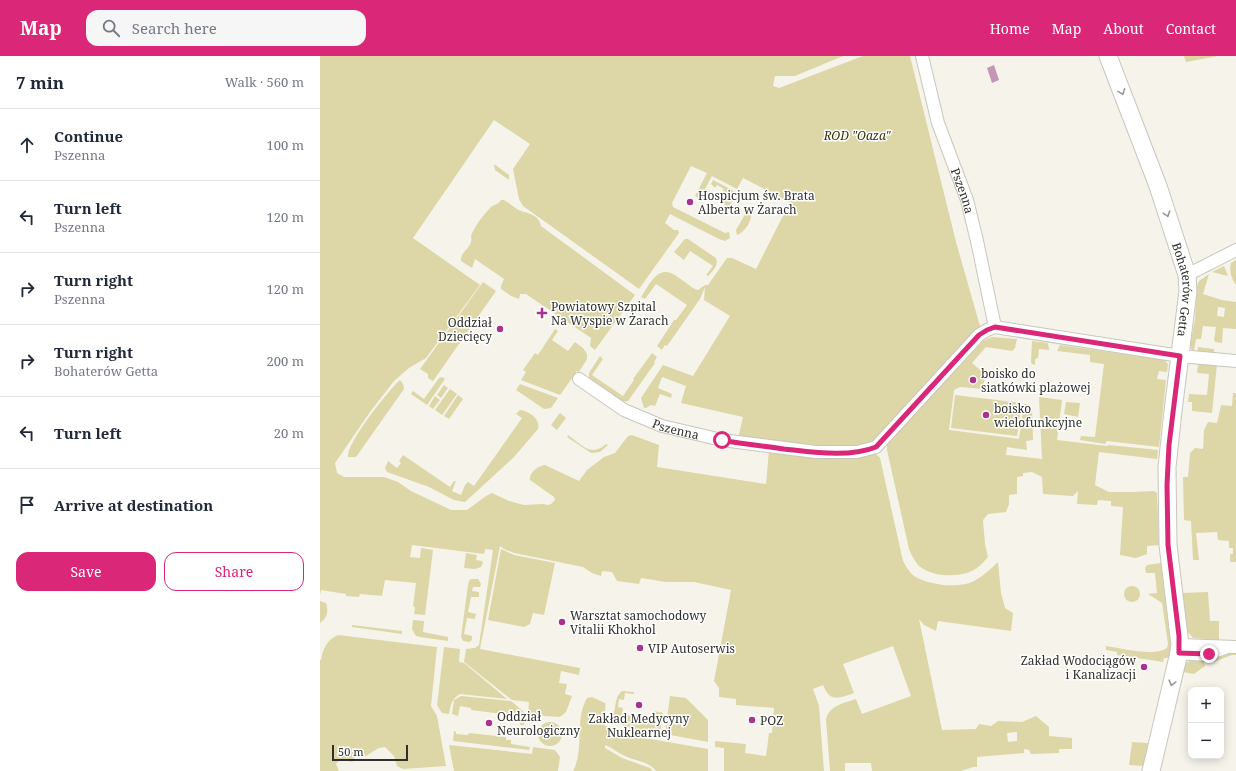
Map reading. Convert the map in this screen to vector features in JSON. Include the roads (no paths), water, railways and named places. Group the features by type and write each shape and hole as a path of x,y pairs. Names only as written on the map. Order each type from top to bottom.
{"street":[{"name":"Pszenna","path":"579,379 624,410 662,426 742,444 816,452 856,452 876,447 979,335 995,327 967,200 938,123 922,56"},
{"name":"Bohaterów Getta","path":"1108,56 1158,186 1187,275 1188,291 1169,445 1167,485 1169,552 1179,649 1151,771"},
{"path":"1187,275 1236,250"},
{"path":"995,327 1180,356 1236,361"},
{"path":"1179,649 1233,647"}],"place":[{"name":"Hospicjum św. Brata Alberta w Żarach","path":"690,202"},
{"name":"Powiatowy Szpital Na Wyspie w Żarach","path":"542,313"},
{"name":"Oddział Dziecięcy","path":"500,329"},
{"name":"boisko do siatkówki plażowej","path":"973,380"},
{"name":"boisko wielofunkcyjne","path":"986,415"},
{"name":"Warsztat samochodowy Vitalii Khokhol","path":"562,622"},
{"name":"VIP Autoserwis","path":"640,648"},
{"name":"Zakład Wodociągów i Kanalizacji","path":"1144,667"},
{"name":"Zakład Medycyny Nuklearnej","path":"639,705"},
{"name":"POZ","path":"752,720"},
{"name":"Oddział Neurologiczny","path":"489,723"}],"park label":[{"name":"ROD \"Oaza\"","path":"857,135"}]}
